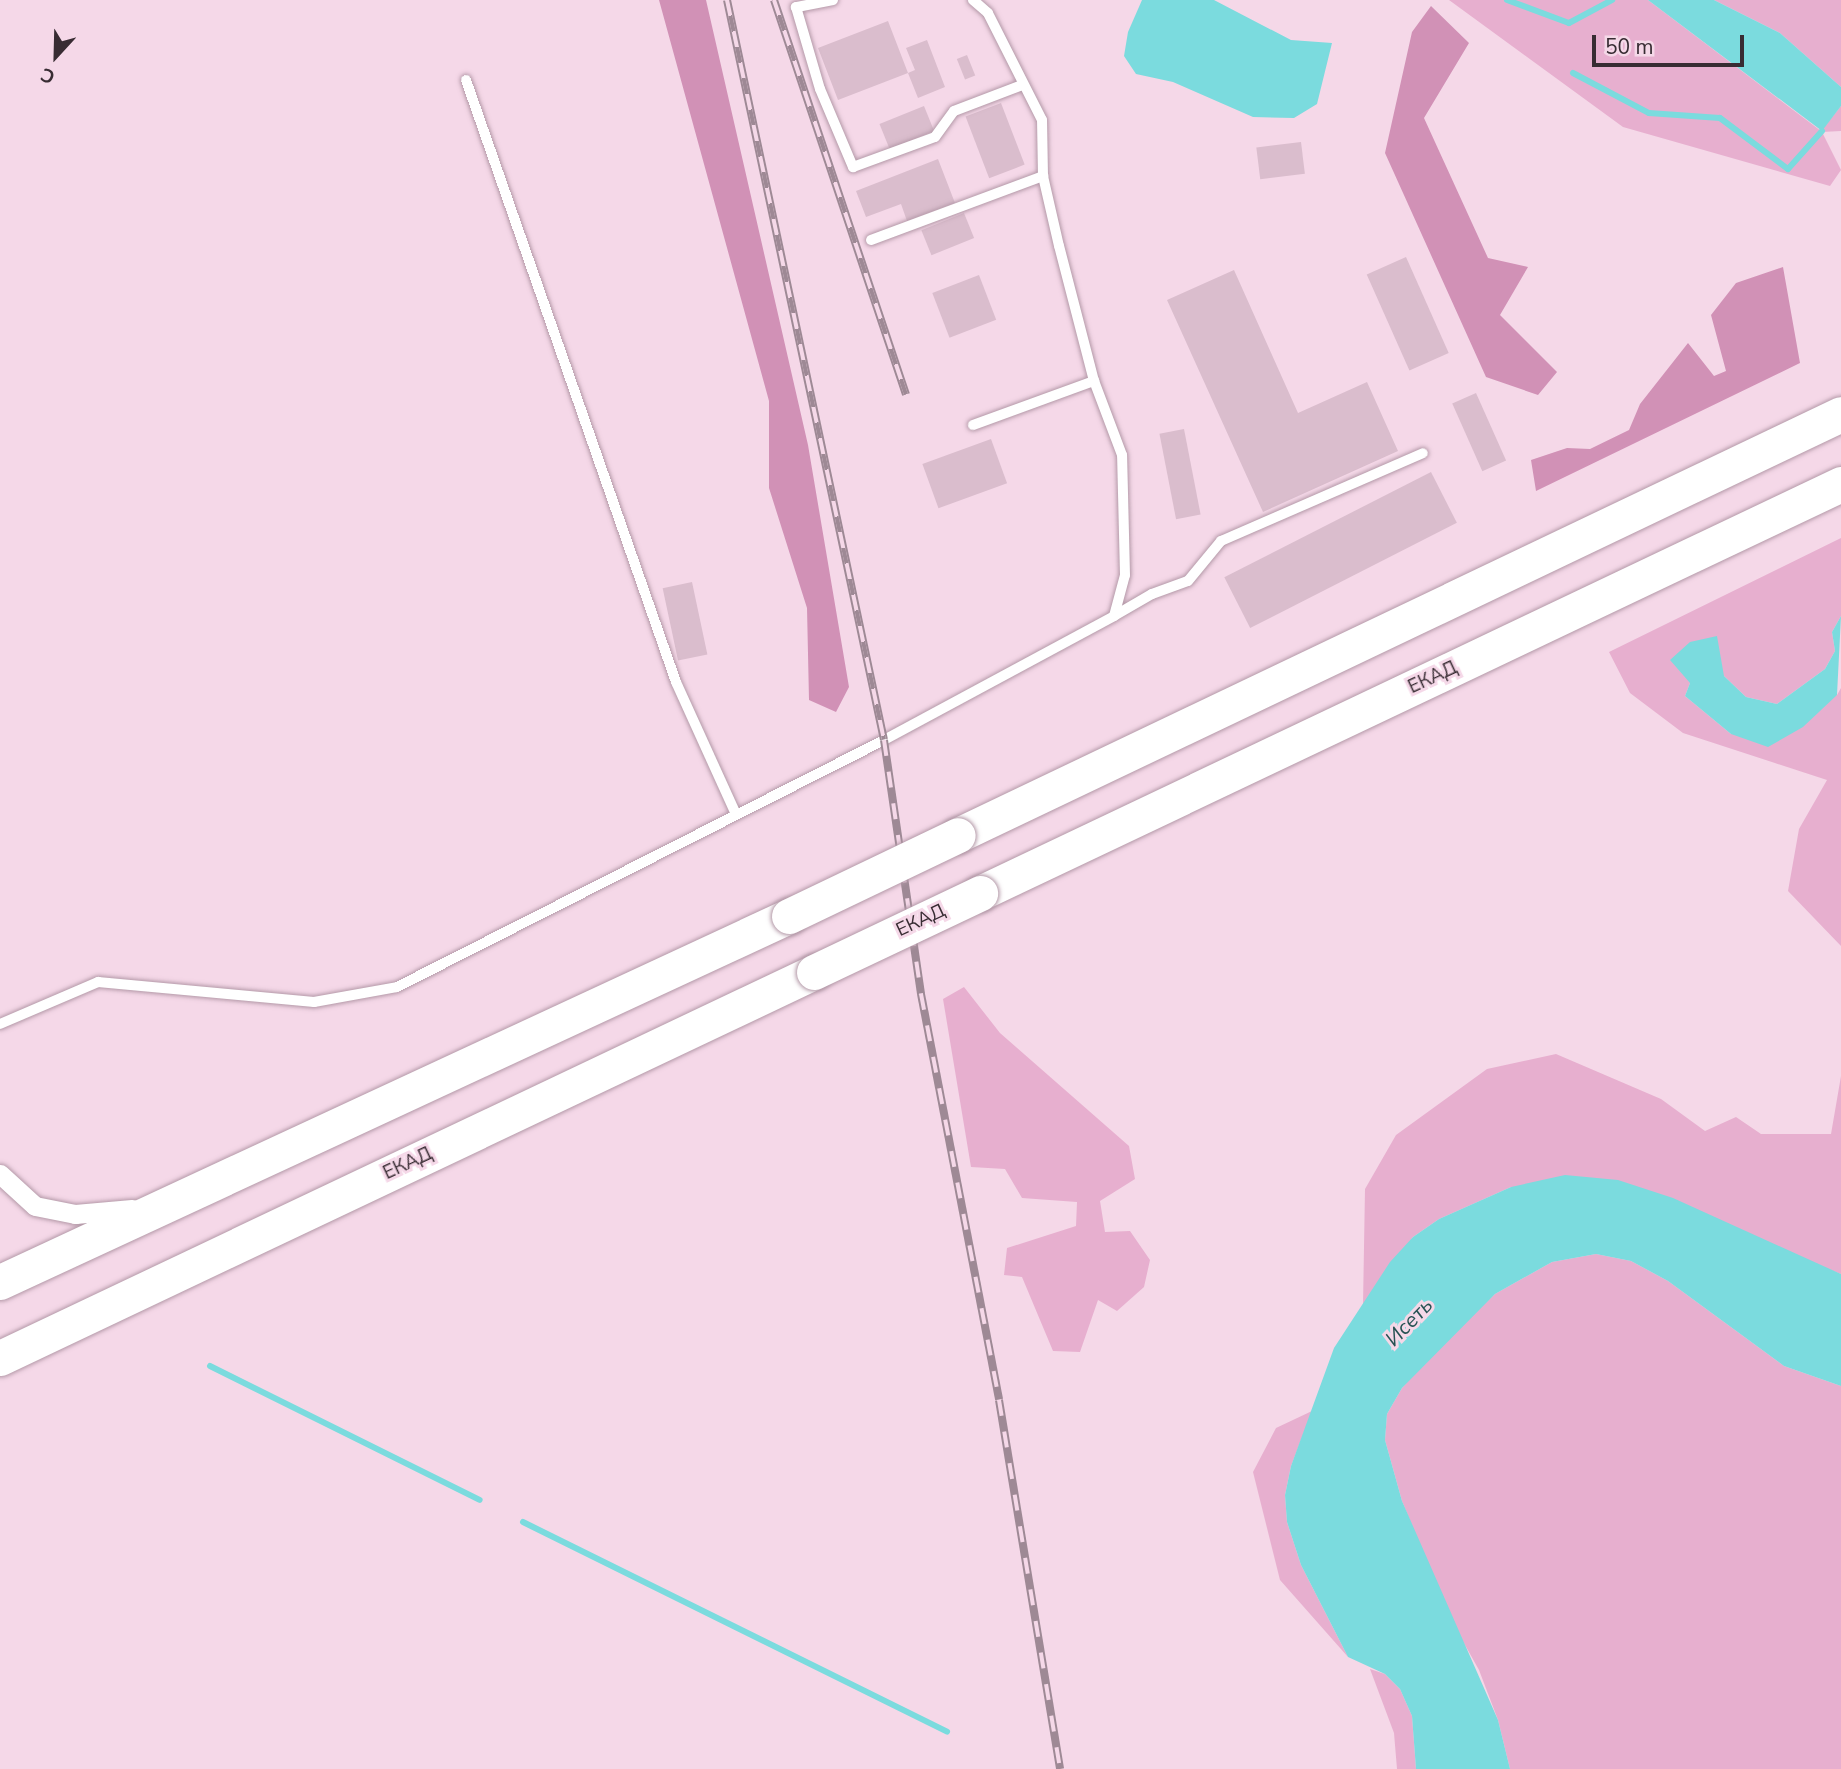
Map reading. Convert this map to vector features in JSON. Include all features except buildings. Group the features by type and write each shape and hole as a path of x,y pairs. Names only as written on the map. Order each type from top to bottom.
{"highway":[{"path":"0,1282 789,916 1841,414"},
{"name":"ЕКАД","path":"0,1358 1841,484"}],"street":[{"path":"0,1174 35,1206 75,1214 175,1202"}],"lane":[{"path":"833,0 796,7 820,89 853,167 935,137 954,111 1022,85"},
{"path":"973,0 988,13 1042,120 1043,176 1094,381 1122,455 1125,575 1114,616"},
{"path":"466,80 676,682 736,814"},
{"path":"871,240 1043,176"},
{"path":"973,425 1094,381"},
{"path":"0,1024 98,982 314,1002 397,987 736,814 1152,594 1188,581 1222,541 1423,453"}],"shaded area":[{"path":"659,0 706,0 808,445 849,687 836,712 809,700 807,608 769,488 769,401"},
{"path":"1449,0 1648,0 1821,131 1841,106 1841,131 1822,132 1841,170 1830,186 1623,127"},
{"path":"1714,0 1841,0 1841,87 1780,33"},
{"path":"1431,6 1469,43 1424,118 1488,258 1528,267 1500,315 1557,372 1538,395 1486,377 1385,153 1412,32"},
{"path":"1783,267 1800,363 1536,491 1531,460 1567,448 1590,449 1629,430 1640,404 1688,343 1714,376 1726,371 1711,315 1736,283"},
{"path":"1841,538 1841,616 1832,632 1835,651 1825,669 1777,704 1746,697 1724,676 1690,683 1685,696 1731,734 1837,695 1841,688 1841,946 1788,891 1799,829 1827,780 1683,733 1630,693 1609,652"},
{"path":"964,987 1000,1033 1129,1146 1135,1179 1100,1201 1105,1232 1130,1231 1150,1260 1144,1287 1117,1311 1098,1300 1080,1352 1053,1351 1022,1277 1004,1275 1007,1248 1076,1226 1077,1202 1022,1198 1005,1169 971,1167 943,999"},
{"path":"1556,1054 1661,1099 1705,1131 1736,1117 1761,1134 1831,1134 1841,1076 1841,1274 1805,1260 1511,1187 1439,1219 1413,1237 1363,1305 1365,1189 1396,1135 1487,1069"},
{"path":"1596,1254 1631,1261 1668,1281 1784,1366 1841,1386 1841,1769 1510,1769 1498,1720 1479,1670 1451,1620 1402,1501 1385,1440 1387,1414 1402,1388 1437,1348 1495,1294 1552,1262"},
{"path":"1312,1411 1291,1466 1285,1495 1287,1522 1301,1565 1348,1657 1280,1580 1253,1472 1276,1428"},
{"path":"1370,1669 1385,1674 1400,1689 1412,1716 1416,1769 1397,1769 1394,1733"}],"water":[{"path":"1142,0 1214,0 1291,40 1332,43 1317,104 1294,118 1253,117 1173,82 1136,74 1124,56 1128,32"},
{"path":"1648,0 1714,0 1780,33 1841,87 1841,106 1822,131"},
{"path":"1841,616 1837,695 1803,727 1768,747 1731,734 1685,696 1690,683 1670,660 1690,642 1717,636 1724,676 1746,697 1777,704 1825,669 1835,651 1832,632"},
{"name":"Исеть","path":"1565,1175 1618,1180 1673,1198 1841,1274 1841,1386 1784,1366 1668,1281 1631,1261 1596,1254 1552,1262 1495,1294 1402,1388 1387,1414 1385,1440 1402,1501 1498,1720 1510,1769 1416,1769 1412,1716 1400,1689 1385,1674 1348,1657 1301,1565 1287,1522 1285,1495 1291,1466 1334,1348 1390,1262 1413,1237 1439,1219 1511,1187"}],"waterway":[{"path":"1507,0 1569,23 1612,0"},
{"path":"1573,73 1649,113 1720,118 1788,169 1822,131"},
{"path":"210,1366 480,1500"},
{"path":"523,1522 947,1732"}],"railway":[{"path":"727,0 884,740 921,994 999,1400 1060,1769"},
{"path":"774,0 906,394"}]}
